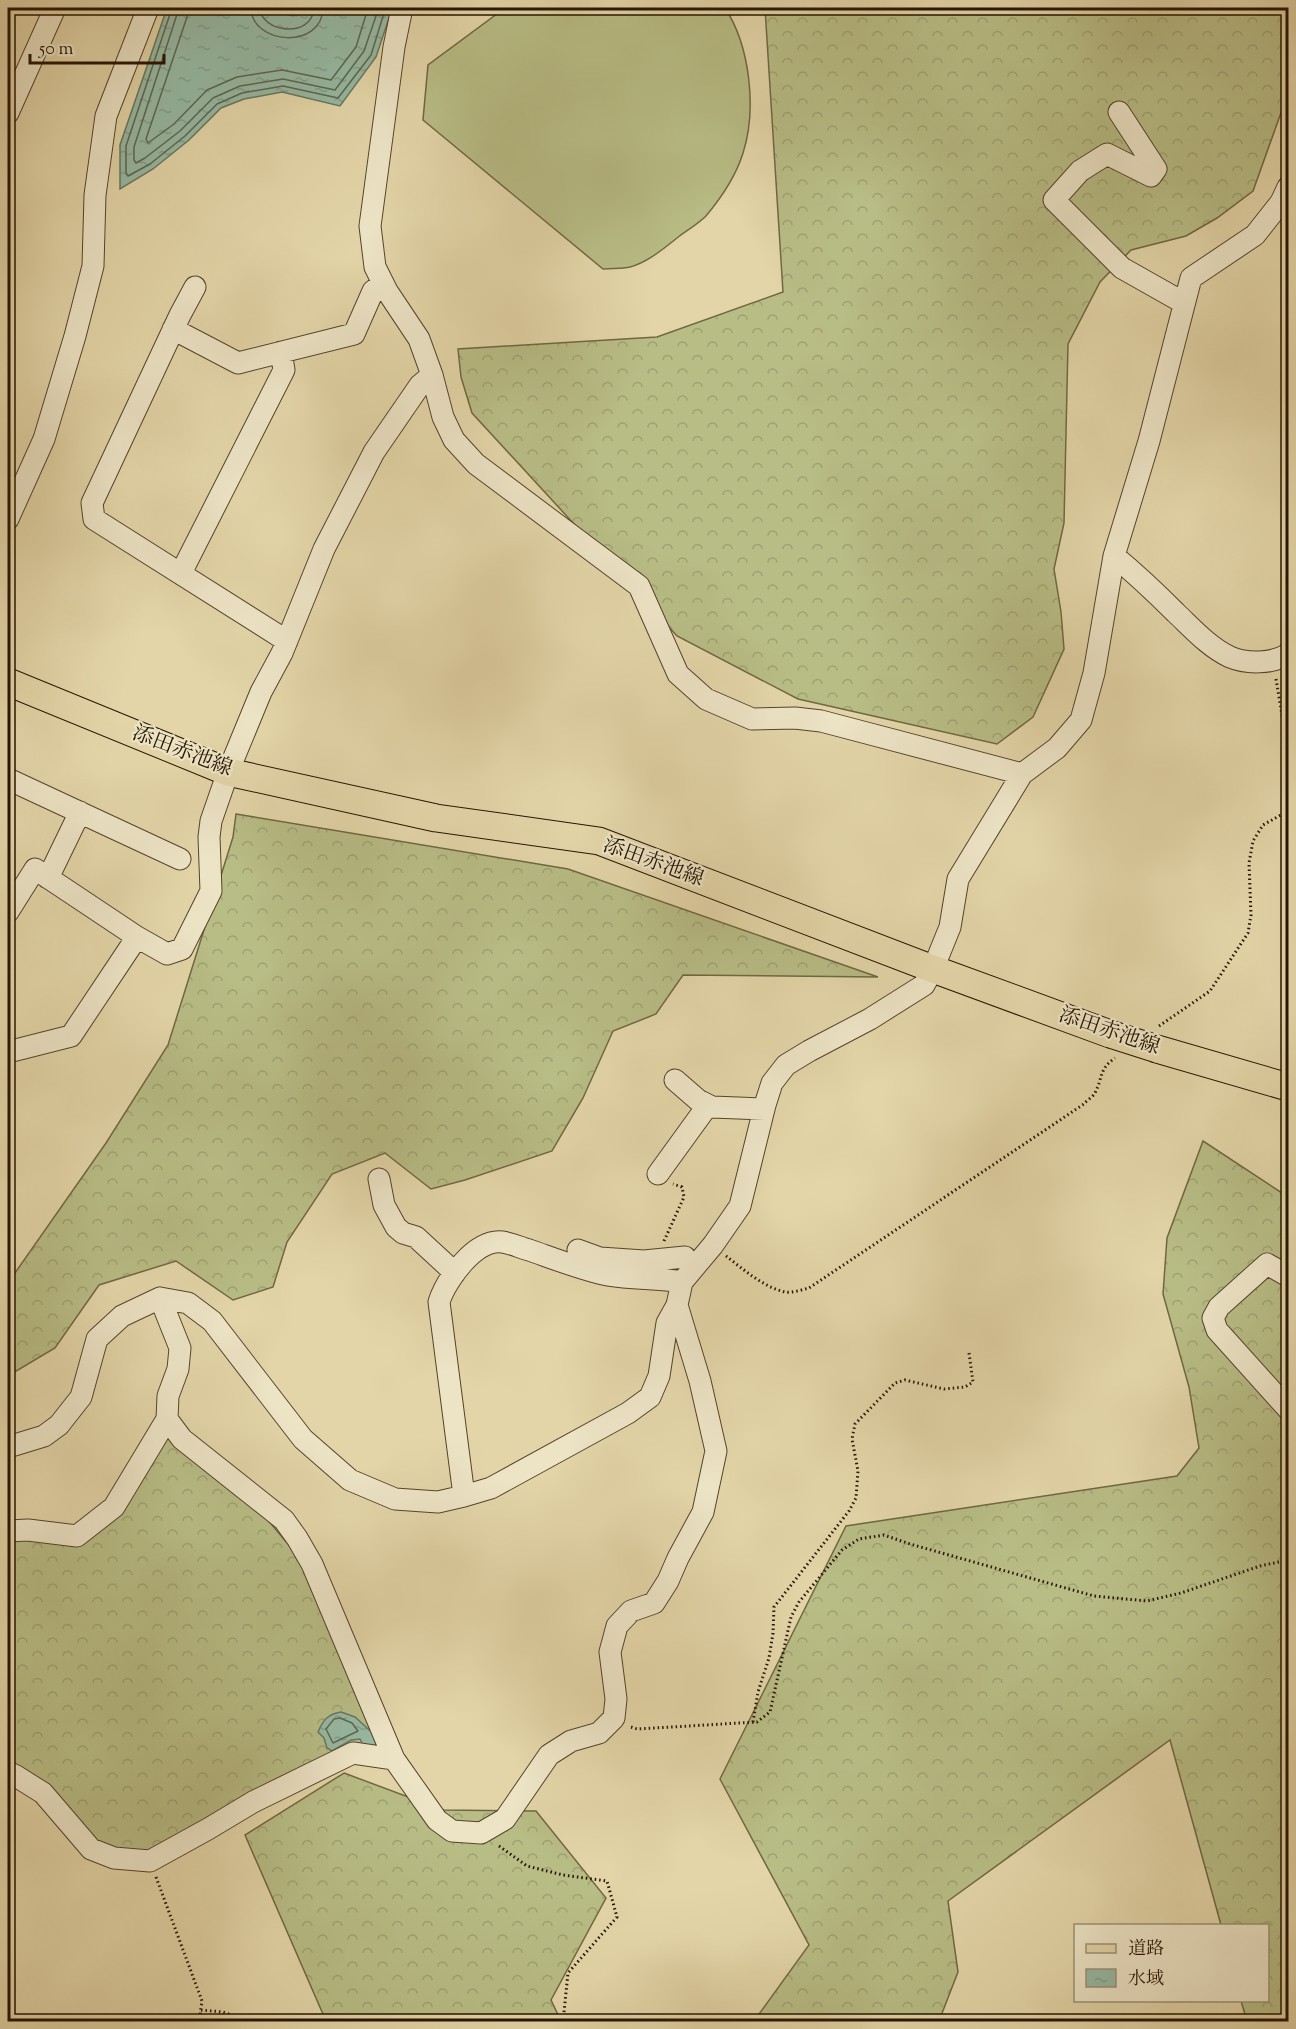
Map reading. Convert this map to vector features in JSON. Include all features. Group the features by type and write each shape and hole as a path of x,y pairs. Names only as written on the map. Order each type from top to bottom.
{"main road":[{"name":"添田赤池線","path":"8,682 228,772 436,818 599,841 933,969 1113,1045 1155,1039 1288,1087"}],"street":[{"path":"8,113 55,8"},
{"path":"8,519 44,439 75,336 93,266 95,195 106,116 148,8"},
{"path":"402,8 394,47 370,226 375,267 419,339 432,375 443,417 454,440 476,464 639,586 678,674 706,699 752,719 795,718 821,721 1022,774"},
{"path":"1119,112 1156,169 1151,176 1107,154 1080,171 1054,200 1122,268 1184,303"},
{"path":"8,1447 44,1436 59,1425 81,1397 97,1339 122,1316 160,1298 188,1303 212,1321 303,1439 350,1480 395,1499 438,1502 490,1488 628,1413 650,1397 659,1376 667,1323 677,1305 682,1282 700,1254 740,1206 772,1083 786,1065 924,985 950,927 958,879 1022,774 1057,748 1081,720 1094,673 1114,556 1149,441 1191,279 1255,235 1281,202 1288,187"},
{"path":"173,329 238,363 354,334 373,291 383,283"},
{"path":"195,287 173,329 92,504 94,519 287,641"},
{"path":"181,573 284,370 281,352"},
{"path":"8,912 35,868 137,937 167,954 182,949 211,891 209,837 211,821 228,772 261,692 287,641 324,549 374,452 420,386 432,375"},
{"path":"1114,556 1208,644 1231,658 1256,662 1281,657"},
{"path":"8,779 180,859"},
{"path":"48,878 80,812"},
{"path":"8,1052 71,1036 137,937"},
{"path":"675,1080 698,1100 712,1107 764,1110"},
{"path":"658,1174 708,1105"},
{"path":"379,1179 384,1205 396,1227 403,1233 416,1237 455,1273"},
{"path":"464,1496 439,1302 443,1288 467,1258 484,1246 501,1241 600,1273 631,1278 663,1278 682,1282"},
{"path":"578,1250 600,1258 644,1261 700,1254"},
{"path":"637,1251 658,1254 700,1254"},
{"path":"1288,1276 1267,1264 1219,1307 1213,1318 1217,1330 1288,1409"},
{"path":"8,1531 28,1530 78,1536 114,1507 167,1419 168,1396 178,1369 180,1348 160,1298"},
{"path":"167,1419 182,1439 284,1520 312,1564 394,1759 437,1820 452,1831 481,1833 505,1819 549,1755 571,1741 599,1732 615,1709 610,1652 617,1626 631,1611 654,1603 668,1581 703,1512 716,1450 700,1381 677,1305"},
{"path":"8,1772 43,1793 91,1849 114,1858 150,1861 253,1802 353,1753 394,1759"}],"path":[{"path":"1281,657 1288,751"},
{"path":"1155,1039 1210,991 1248,933 1251,915 1249,863 1253,841 1263,825 1288,811"},
{"path":"700,1254 750,1274 774,1288 787,1292 809,1288 1084,1104 1094,1094 1113,1045"},
{"path":"658,1174 663,1181 682,1187 684,1197 658,1254"},
{"path":"753,1722 758,1692 769,1658 774,1607 842,1520 856,1498 858,1471 852,1439 855,1424 895,1383 905,1380 944,1389 965,1387 973,1382 969,1353"},
{"path":"615,1709 637,1730 758,1722 770,1712 791,1617 799,1602 842,1550 859,1539 884,1535 1094,1596 1148,1601 1181,1593 1260,1566 1288,1560"},
{"path":"481,1833 527,1866 563,1875 607,1881 617,1917 568,1973 562,2022"},
{"path":"150,1861 199,1991 202,2001 199,2022"},
{"path":"201,2010 223,2012 251,2022"}],"green space":[{"path":"505,8 725,8 734,23 745,59 749,78 750,117 743,153 736,170 706,216 643,262 627,268 603,269 423,120 428,65"},
{"path":"765,8 1288,8 1288,93 1253,191 1217,218 1186,236 1131,250 1100,282 1068,344 1064,523 1054,569 1064,649 1033,717 997,744 798,699 677,636 472,413 461,377 458,349 657,337 783,292"},
{"path":"236,814 568,869 878,977 683,975 656,1014 613,1031 583,1098 552,1151 431,1189 385,1153 332,1174 287,1242 273,1287 233,1300 176,1261 99,1285 55,1348 8,1376 8,1283 106,1143 168,1045 233,837"},
{"path":"1203,1141 1288,1197 1288,2021 1247,2021 1241,2002 1269,2002 1269,1924 1221,1924 1170,1740 948,1901 958,1972 939,2021 754,2021 809,1945 720,1779 846,1526 1177,1476 1199,1448 1189,1387 1163,1294 1167,1238"},
{"path":"167,1436 257,1507 303,1562 386,1747 353,1753 150,1861 114,1858 8,1772 8,1531 78,1536"},
{"path":"344,1773 443,1810 536,1811 606,1898 551,2000 561,2021 326,2021 245,1835"}],"water":[{"path":"167,8 265,8 293,16 304,8 389,8 391,12 376,57 340,106 282,92 244,99 221,108 189,140 153,169 120,189 120,145"},
{"path":"341,1712 355,1717 380,1740 382,1746 364,1747 360,1739 351,1740 332,1751 327,1748 324,1738 318,1732 326,1718"}]}
